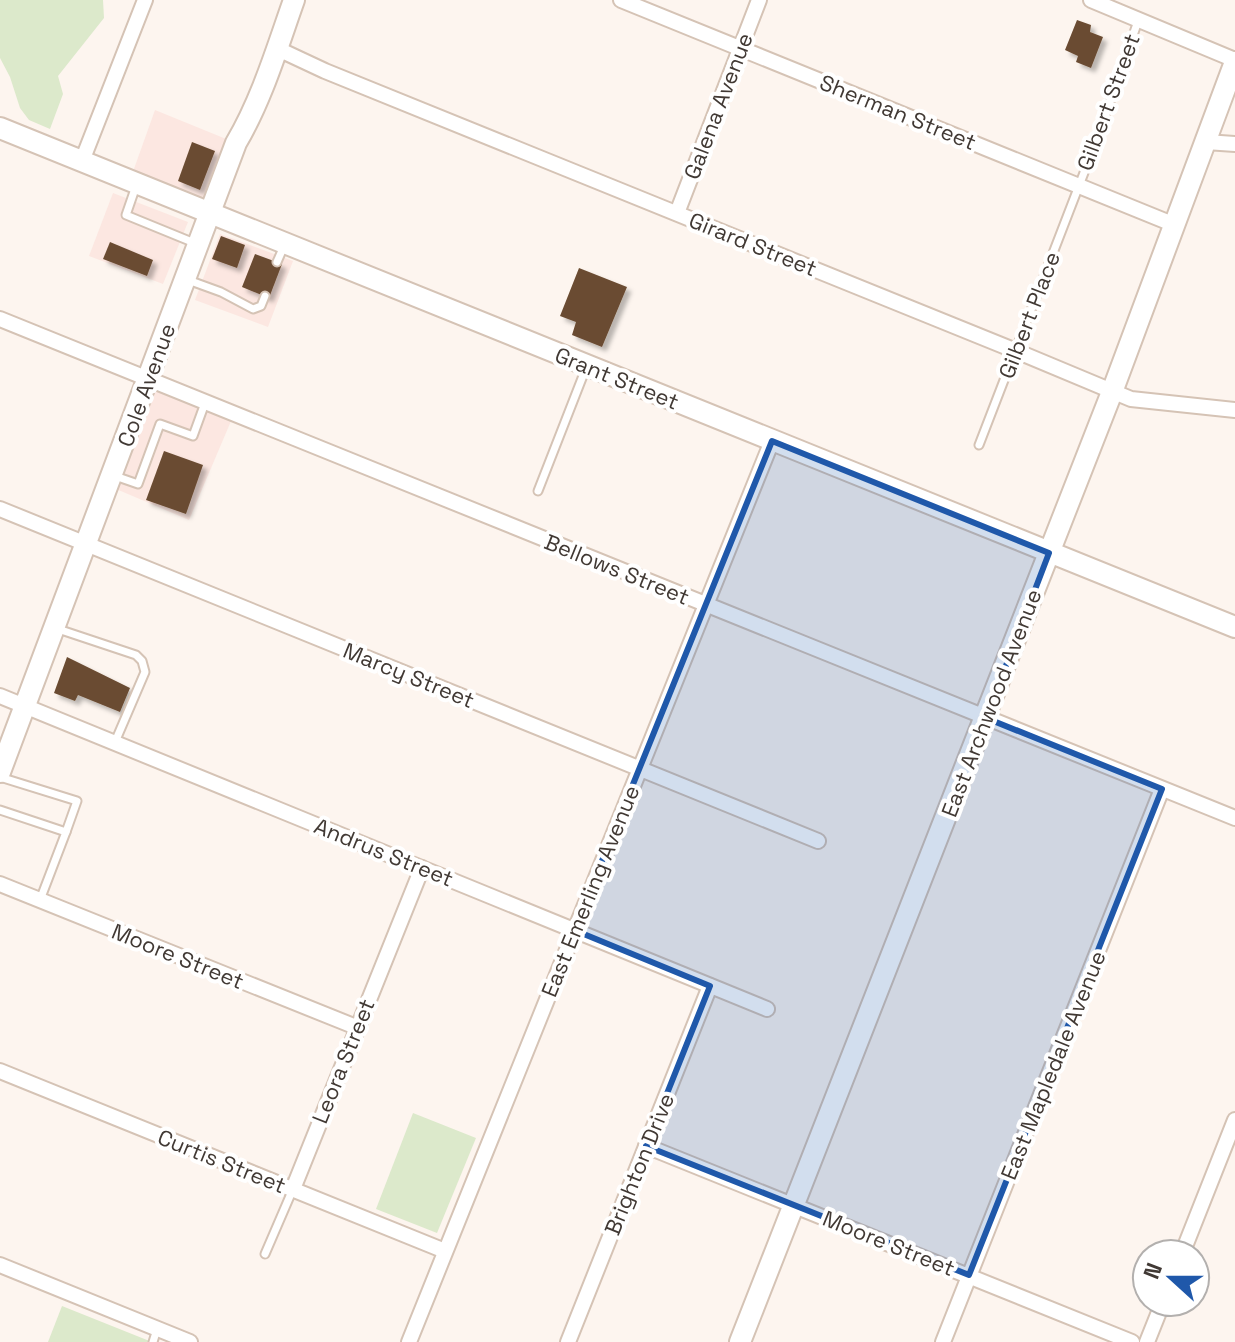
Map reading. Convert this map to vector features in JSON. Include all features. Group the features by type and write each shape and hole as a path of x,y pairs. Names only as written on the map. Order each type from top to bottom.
{"street":[{"path":"82,161 145,0"},
{"name":"Cole Avenue","path":"0,774 236,143 247,126 294,0"},
{"name":"Sherman Street","path":"621,0 1175,225"},
{"name":"Galena Avenue","path":"677,213 759,0"},
{"path":"1091,0 1235,61"},
{"name":"Girard Street","path":"278,49 325,71 1112,392 1131,399 1235,410"},
{"name":"East Archwood Avenue","path":"740,1342 1112,392 1235,61"},
{"name":"Grant Street","path":"0,128 1235,627"},
{"path":"1206,142 1235,144"},
{"name":"Bellows Street","path":"0,319 1235,818"},
{"name":"East Emerling Avenue","path":"409,1342 772,441"},
{"name":"Marcy Street","path":"0,509 818,841"},
{"name":"Andrus Street","path":"0,696 767,1009"},
{"name":"East Mapledale Avenue","path":"943,1342 1162,789"},
{"name":"Leora Street","path":"293,1189 422,868"},
{"name":"Moore Street","path":"0,884 356,1027"},
{"name":"Brighton Drive","path":"568,1342 710,986"},
{"name":"Curtis Street","path":"0,1071 445,1251"},
{"path":"1188,1238 1235,1120"},
{"name":"Moore Street","path":"646,1146 1132,1342"},
{"path":"0,1265 155,1335 190,1342"},
{"path":"1147,1342 1157,1318"}],"lane":[{"name":"Gilbert Street","path":"1078,185 1139,19"},
{"path":"137,183 126,215 199,244"},
{"name":"Gilbert Place","path":"979,445 1078,185"},
{"path":"277,262 285,243"},
{"path":"186,280 221,292 253,309 261,306 265,296"},
{"path":"538,491 587,365"},
{"path":"112,475 138,484 160,424 193,436 205,403"},
{"path":"55,628 136,655 142,661 145,672 115,742"},
{"path":"0,774 77,801 40,900"},
{"path":"0,810 66,832"},
{"name":"Leora Street","path":"265,1254 293,1189"}],"highlighted area":[{"path":"772,441 1049,553 986,718 1162,789 969,1275 646,1146 710,986 574,930"}],"shaded area":[{"path":"155,110 236,143 211,212 130,180"},
{"path":"113,193 188,222 163,284 89,256"},
{"path":"220,234 293,261 268,327 195,300"},
{"path":"148,378 234,414 189,520 109,486"}],"green space":[{"path":"0,0 103,0 104,18 58,76 63,94 50,129 29,120 20,108 0,58"},
{"path":"413,1113 476,1138 437,1233 376,1209"},
{"path":"62,1306 152,1342 48,1342"}],"building":[{"path":"1077,20 1091,25 1090,32 1103,37 1091,68 1076,62 1078,56 1065,50"},
{"path":"192,142 215,151 200,190 178,181"},
{"path":"221,236 245,245 237,268 212,259"},
{"path":"110,242 153,260 147,276 103,259"},
{"path":"255,254 282,264 269,298 242,287"},
{"path":"579,268 627,287 602,347 572,335 576,322 560,316"},
{"path":"164,451 203,465 186,514 146,500"},
{"path":"67,657 130,688 120,712 78,695 75,701 54,693"}]}
